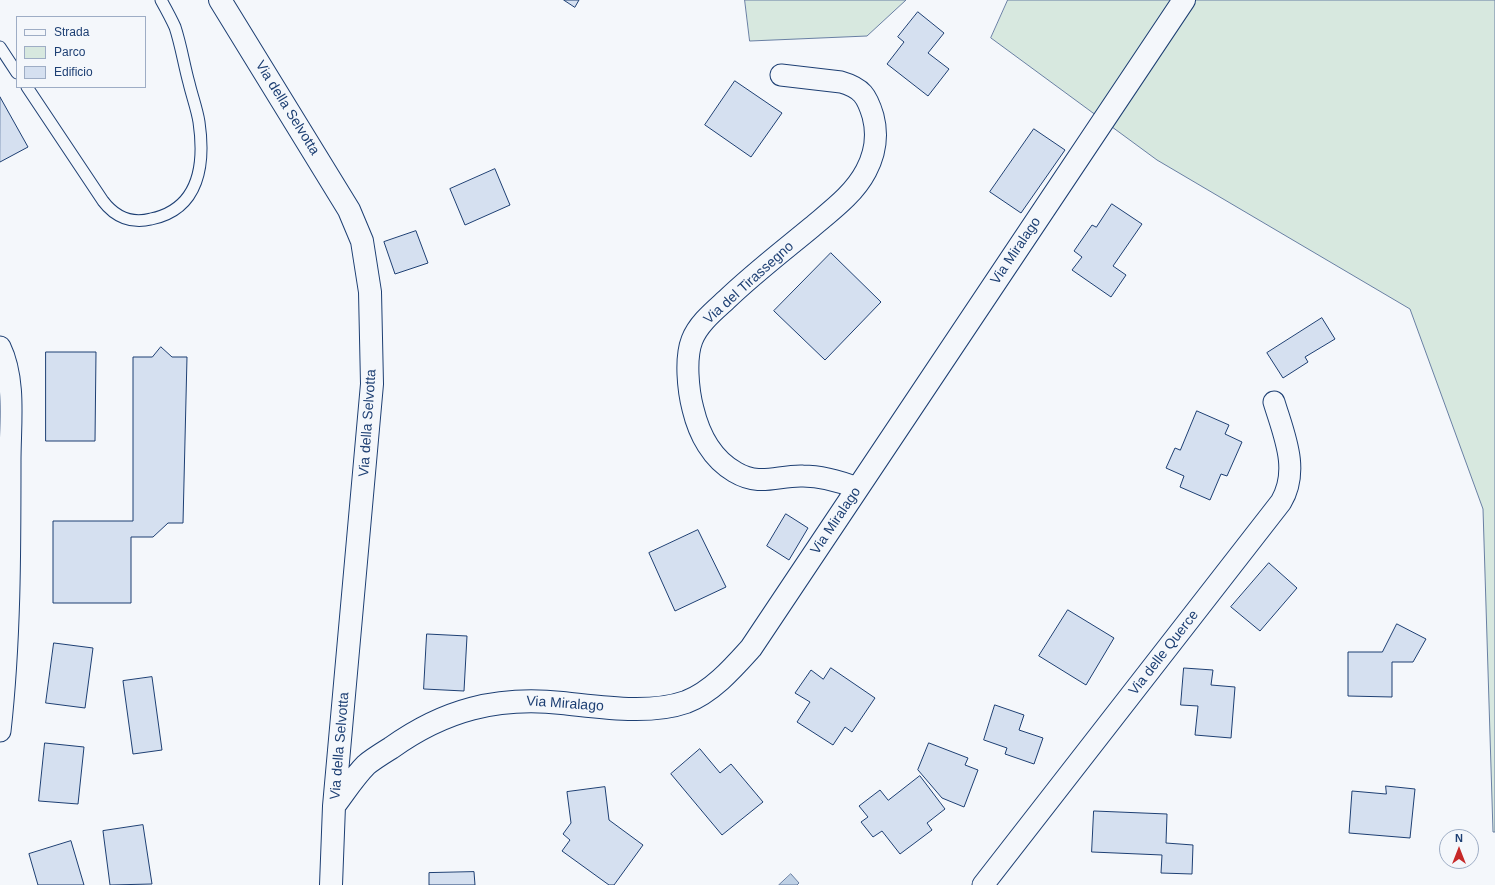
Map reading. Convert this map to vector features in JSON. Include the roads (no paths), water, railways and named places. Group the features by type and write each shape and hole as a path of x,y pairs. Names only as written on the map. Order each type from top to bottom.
{"street":[{"name":"Via della Selvotta","path":"220,0 339,191 349,210 362,241 370,292 372,384 334,806 331,885"},
{"name":"Via Miralago","path":"334,806 366,765 412,733 443,717 472,708 492,704 534,701 586,706 655,708 687,701 698,695 723,676 751,648 1184,0"},
{"name":"Via del Tirassegno","path":"781,75 841,82 850,84 862,92 870,106 876,128 874,153 866,172 848,196 734,292 713,312 698,330 692,340 688,357 692,407 696,421 708,446 724,464 736,472 753,479 762,480 814,476 829,478 857,488"},
{"path":"0,731 5,673 10,533 10,387 2,357"},
{"name":"Via delle Querce","path":"983,885 1281,502 1287,489 1290,462 1288,449 1274,402"}],"lane":[{"path":"28,88 103,201 112,212 127,219 140,221 151,220 174,210 184,202 193,190 199,174 201,159 199,122 175,27 161,0"},
{"path":"0,47 16,71"}],"water":[{"path":"791,874 799,883 797,885 779,885"}]}
